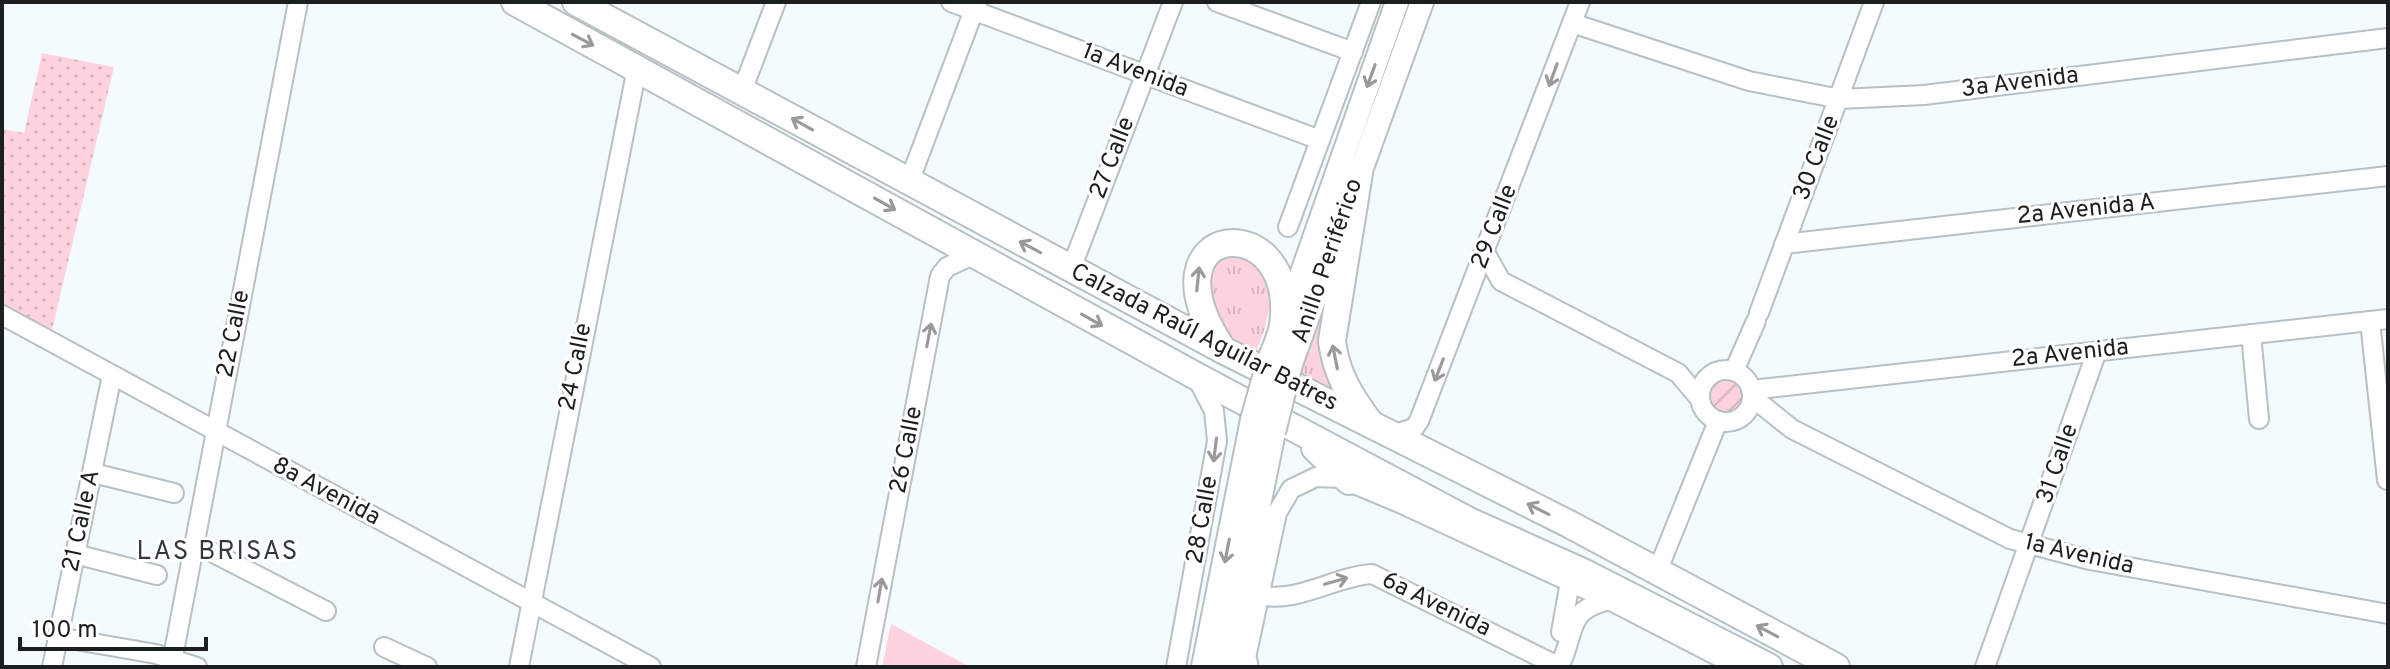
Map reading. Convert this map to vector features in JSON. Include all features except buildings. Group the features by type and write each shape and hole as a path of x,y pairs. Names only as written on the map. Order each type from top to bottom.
{"highway":[{"name":"Calzada Raúl Aguilar Batres","path":"515,2 1196,376 1270,424 1469,521 1585,573 1768,667"},
{"name":"Calzada Raúl Aguilar Batres","path":"579,3 1223,350 1836,667"},
{"path":"1359,173 1332,341 1346,389 1381,430"},
{"path":"1223,350 1200,310 1196,276 1201,260 1226,243 1243,242 1259,249 1272,264 1282,296 1283,326"},
{"name":"Anillo Periférico","path":"1205,667 1270,424 1281,362 1283,326"},
{"path":"1270,424 1303,448 1316,477"},
{"path":"1270,424 1349,481"}],"main road":[{"name":"Anillo Periférico","path":"1283,326 1397,2"},
{"name":"Anillo Periférico","path":"1281,362 1359,173 1422,2"},
{"name":"Anillo Periférico","path":"1239,666 1270,424"}],"street":[{"name":"22 Calle","path":"171,663 298,2"},
{"path":"742,91 776,2"},
{"name":"1a Avenida","path":"951,2 975,6 1145,75 1320,140"},
{"name":"27 Calle","path":"1071,269 1173,2"},
{"path":"1217,2 1353,52"},
{"path":"1288,227 1371,2"},
{"name":"29 Calle","path":"1381,430 1417,425 1486,254 1580,2"},
{"name":"30 Calle","path":"1734,371 1840,99 1874,2"},
{"path":"909,182 975,6"},
{"name":"3a Avenida","path":"1570,28 1636,42 1655,53 1749,81 1840,99 1924,95 2388,38"},
{"name":"24 Calle","path":"519,667 637,68"},
{"name":"2a Avenida A","path":"1784,244 2388,176"},
{"name":"26 Calle","path":"866,667 940,276 947,267 975,254"},
{"path":"1486,254 1501,281 1678,373 1700,399 1706,413 1726,421"},
{"path":"1451,340 1480,295 1501,288 1522,291"},
{"name":"8a Avenida","path":"2,315 651,667"},
{"path":"2379,320 2387,480"},
{"name":"2a Avenida","path":"1751,394 2379,320"},
{"path":"2251,334 2259,419"},
{"name":"31 Calle","path":"1985,667 2097,351"},
{"path":"1657,572 1726,421 1747,412 1751,394 1748,382 1734,371 1722,370 1711,375 1703,385 1700,399"},
{"path":"1678,373 1711,375"},
{"name":"21 Calle A","path":"52,667 112,375"},
{"name":"28 Calle","path":"1176,667 1217,441 1214,411 1196,376"},
{"name":"1a Avenida","path":"1751,394 1792,429"},
{"name":"1a Avenida","path":"1726,421 1756,420 1792,429 1976,523 2030,546 2090,560 2388,614"},
{"path":"93,473 174,493"},
{"path":"1239,666 1260,595 1277,513 1291,489 1316,477 1349,481 1380,494 1609,600 1739,667"},
{"path":"194,543 326,611"},
{"path":"75,554 157,575"},
{"name":"6a Avenida","path":"1260,595 1282,596 1357,575 1372,574 1560,667"},
{"path":"1560,667 1558,651 1570,582"},
{"path":"1560,667 1575,617 1589,605 1609,600"},
{"path":"58,637 197,667"},
{"path":"384,647 427,667"}],"green space":[{"path":"42,53 114,67 52,330 2,305 2,129 24,133"},
{"path":"1346,215 1323,323 1353,406 1294,375"},
{"path":"1228,251 1255,263 1268,287 1269,311 1254,357 1229,346 1208,308 1213,259"},
{"path":"1726,374 1742,380 1748,396 1742,412 1726,418 1710,412 1704,396 1710,380"},
{"path":"891,624 970,667 882,667"}],"district":[{"name":"LAS BRISAS","path":"218,552"}]}
